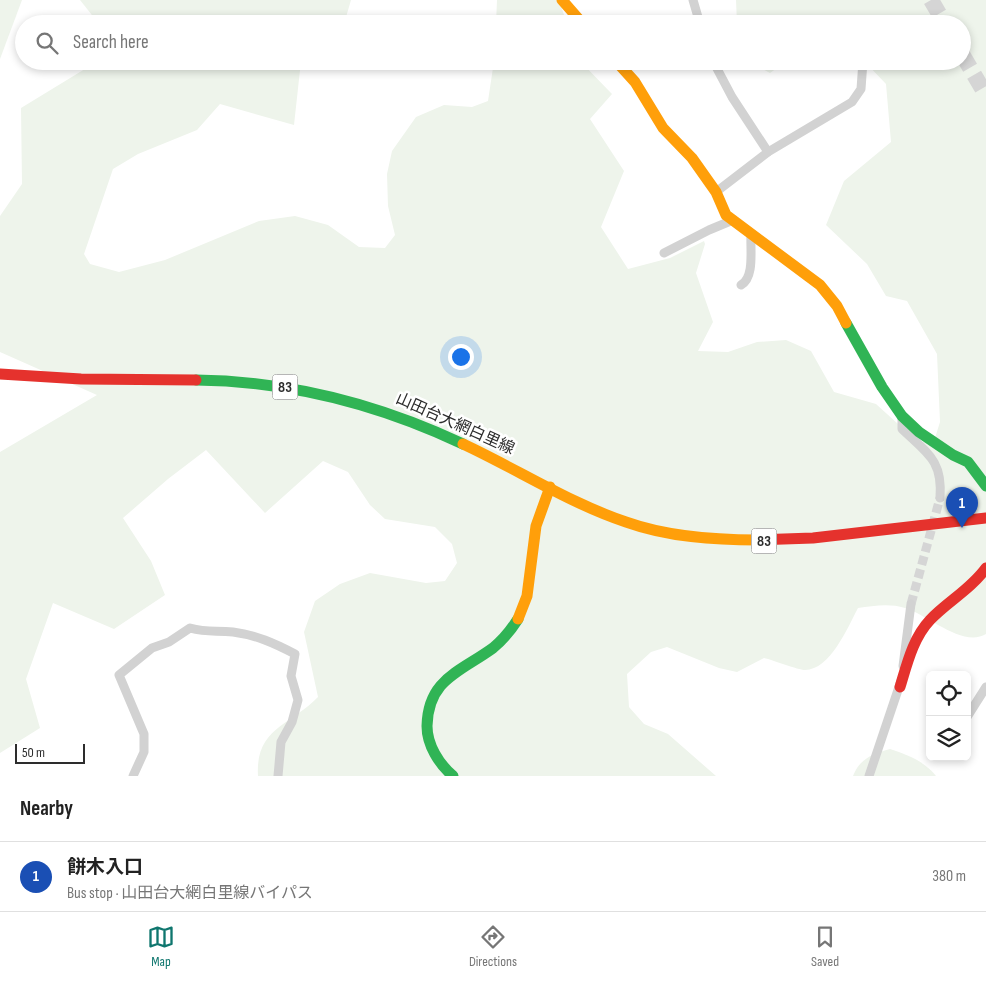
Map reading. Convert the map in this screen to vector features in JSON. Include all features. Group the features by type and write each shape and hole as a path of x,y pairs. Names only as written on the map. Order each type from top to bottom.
{"main road":[{"path":"562,0 575,15"},
{"path":"624,70 635,82 663,128 692,158 716,192 726,215 820,285 837,306 882,387 902,416 924,436 953,455 968,462 986,486"},
{"name":"山田台大網白里線","path":"0,374 40,378 218,380 260,383 323,394 375,408 452,437 550,487"},
{"path":"453,776 444,769 427,735 425,715 430,698 440,682 486,653 513,629 521,614 536,526 550,487"},
{"name":"83","path":"550,487 597,511 639,526 679,535 724,540 757,542 790,540 986,518"},
{"path":"900,687 912,649 923,628 934,615 964,595 977,582 986,568"}],"street":[{"path":"693,0 697,15"},
{"path":"718,70 732,97 768,152"},
{"path":"716,192 768,152 852,102 861,89 862,70"},
{"path":"664,253 733,220"},
{"path":"741,285 745,283 750,270 751,234"},
{"path":"902,416 902,429 934,460 941,482 940,498"},
{"path":"869,776 900,687 911,604"},
{"path":"133,776 144,752 144,734 119,675 152,648 168,642 190,628 206,633 231,632 265,638 295,654 291,676 298,700 292,722 281,742 278,776"},
{"path":"968,716 986,687"}],"shaded area":[{"path":"0,0 22,0 15,15 0,59"},
{"path":"80,0 351,0 347,15 92,15"},
{"path":"497,0 559,0 564,15 496,15"},
{"path":"736,0 986,0 986,634 977,637 967,637 956,634 905,608 881,605 858,608 830,655 814,668 805,670 764,658 737,672 719,668 667,647 651,652 627,674 629,707 644,724 668,734 716,776 258,776 262,747 269,737 318,697 304,632 315,601 340,584 370,573 426,583 445,581 457,563 452,544 435,527 385,519 370,505 348,472 323,461 265,513 206,450 168,479 123,518 151,561 165,595 114,629 53,603 26,679 40,728 0,753 0,452 97,395 0,352 0,216 22,184 21,108 83,70 300,70 294,125 220,104 197,130 138,154 113,169 84,254 90,264 119,272 165,260 259,221 295,216 328,225 359,247 385,248 395,235 388,206 387,174 392,151 416,117 444,105 472,107 488,101 493,70 589,70 612,94 590,119 624,171 601,227 628,269 670,258 704,241 705,244 696,273 713,322 698,351 728,352 757,342 786,340 811,351 834,392 876,404 919,443 935,438 940,422 937,354 907,301 886,296 867,264 826,225 844,181 891,142 886,84 873,70 971,70 971,15 737,15"},
{"path":"890,749 921,762 936,776 853,776 863,761"}],"tunnel":[{"path":"931,0 940,15"},
{"path":"971,69 986,95"},
{"path":"911,604 940,498"}],"traffic: fast":[{"path":"846,323 882,387 902,416 919,432 953,455 968,462 986,486"},
{"path":"196,380 231,381 265,385 333,397 399,417 463,444"},
{"path":"453,776 443,766 429,740 427,726 433,697 448,678 497,645 518,619"}],"traffic: slow":[{"path":"562,0 575,15"},
{"path":"624,70 635,82 663,128 692,158 716,192 726,215 820,285 837,306 846,323"},
{"path":"463,444 564,496 626,522 658,531 691,537 758,540"},
{"path":"518,619 527,596 536,526 550,487"}],"traffic: jam":[{"path":"0,374 81,379 196,380"},
{"path":"758,540 813,538 986,518"},
{"path":"900,687 911,652 924,627 937,613 973,583 986,568"}],"place":[{"name":"餅木入口","path":"962,528"}]}
